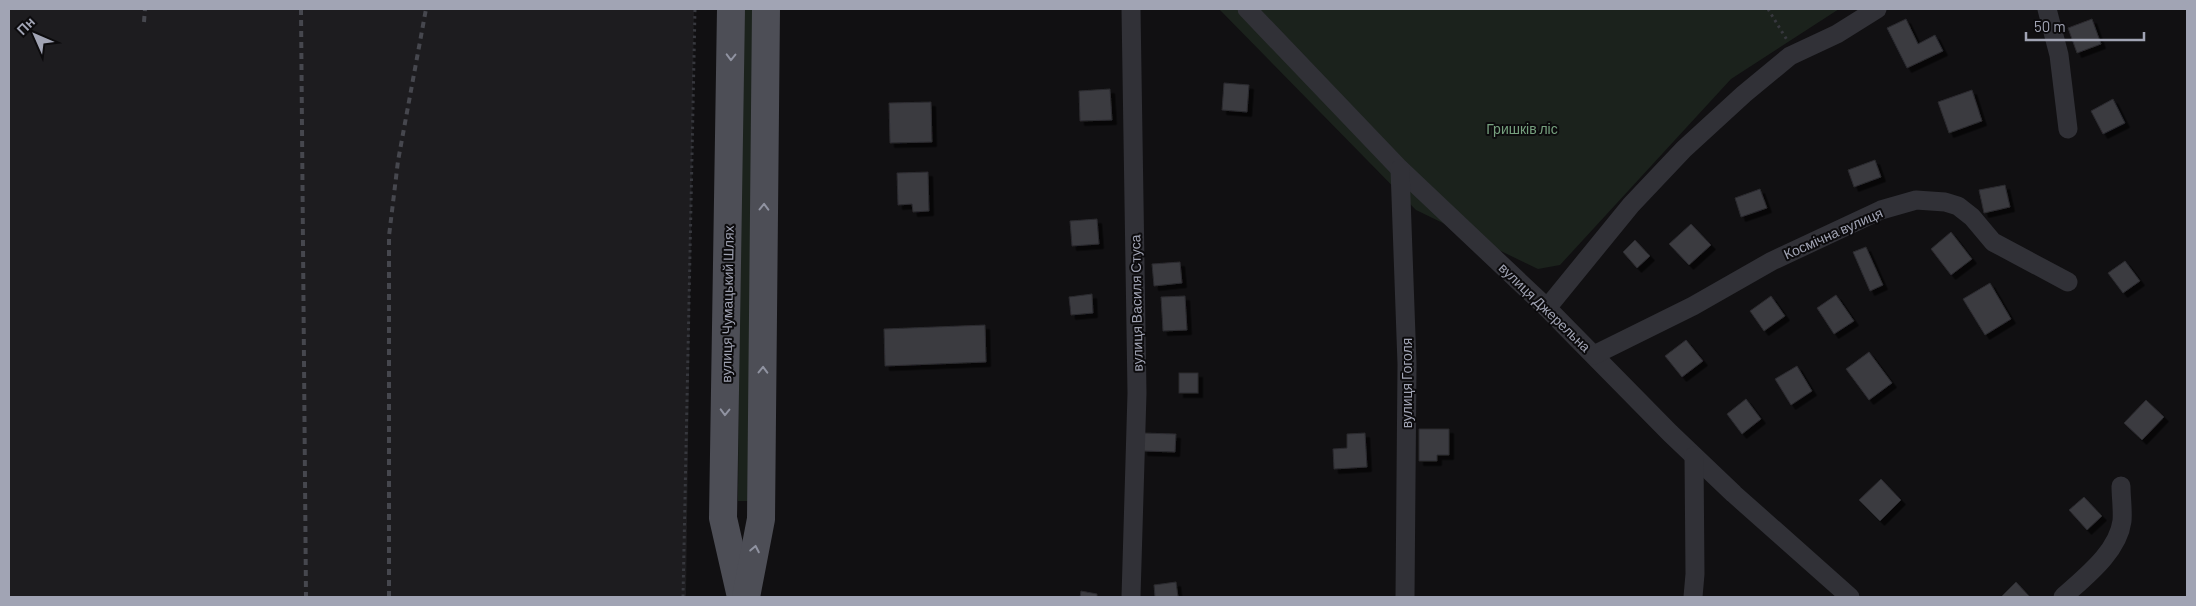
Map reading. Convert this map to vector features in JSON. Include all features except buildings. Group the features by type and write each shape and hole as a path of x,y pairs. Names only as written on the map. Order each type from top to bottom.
{"main road":[{"name":"вулиця Чумацький Шлях","path":"731,9 723,518 741,597"},
{"path":"746,597 761,518 766,9"}],"street":[{"name":"вулиця Василя Стуса","path":"1131,9 1137,383 1131,597"},
{"name":"вулиця Джерельна","path":"1247,9 1400,169 1548,308 1694,456 1850,597"},
{"path":"1548,308 1631,205 1684,149 1744,94 1796,53 1836,34 1877,9"},
{"path":"2047,9 2060,55 2068,129"},
{"name":"вулиця Гоголя","path":"1400,169 1407,364 1405,597"},
{"name":"Космічна вулиця","path":"1594,355 1693,306 1772,261 1881,210 1916,200 1945,202 1958,206 1972,217 1993,242 2068,282"},
{"path":"1693,597 1695,574 1694,456"},
{"path":"2064,597 2093,570 2119,534 2122,520 2121,486"}],"path":[{"path":"683,597 694,9"},
{"path":"1768,9 1796,53"}],"shaded area":[{"path":"9,9 694,9 686,597 9,597"}],"green space":[{"path":"741,9 755,9 752,501 738,501"},
{"name":"Гришків ліс","path":"1219,9 1839,9 1731,79 1560,265 1538,269 1416,210"}],"railway":[{"path":"144,22 145,9"},
{"path":"301,9 306,597"},
{"path":"389,597 389,236 398,161 426,9"}]}
